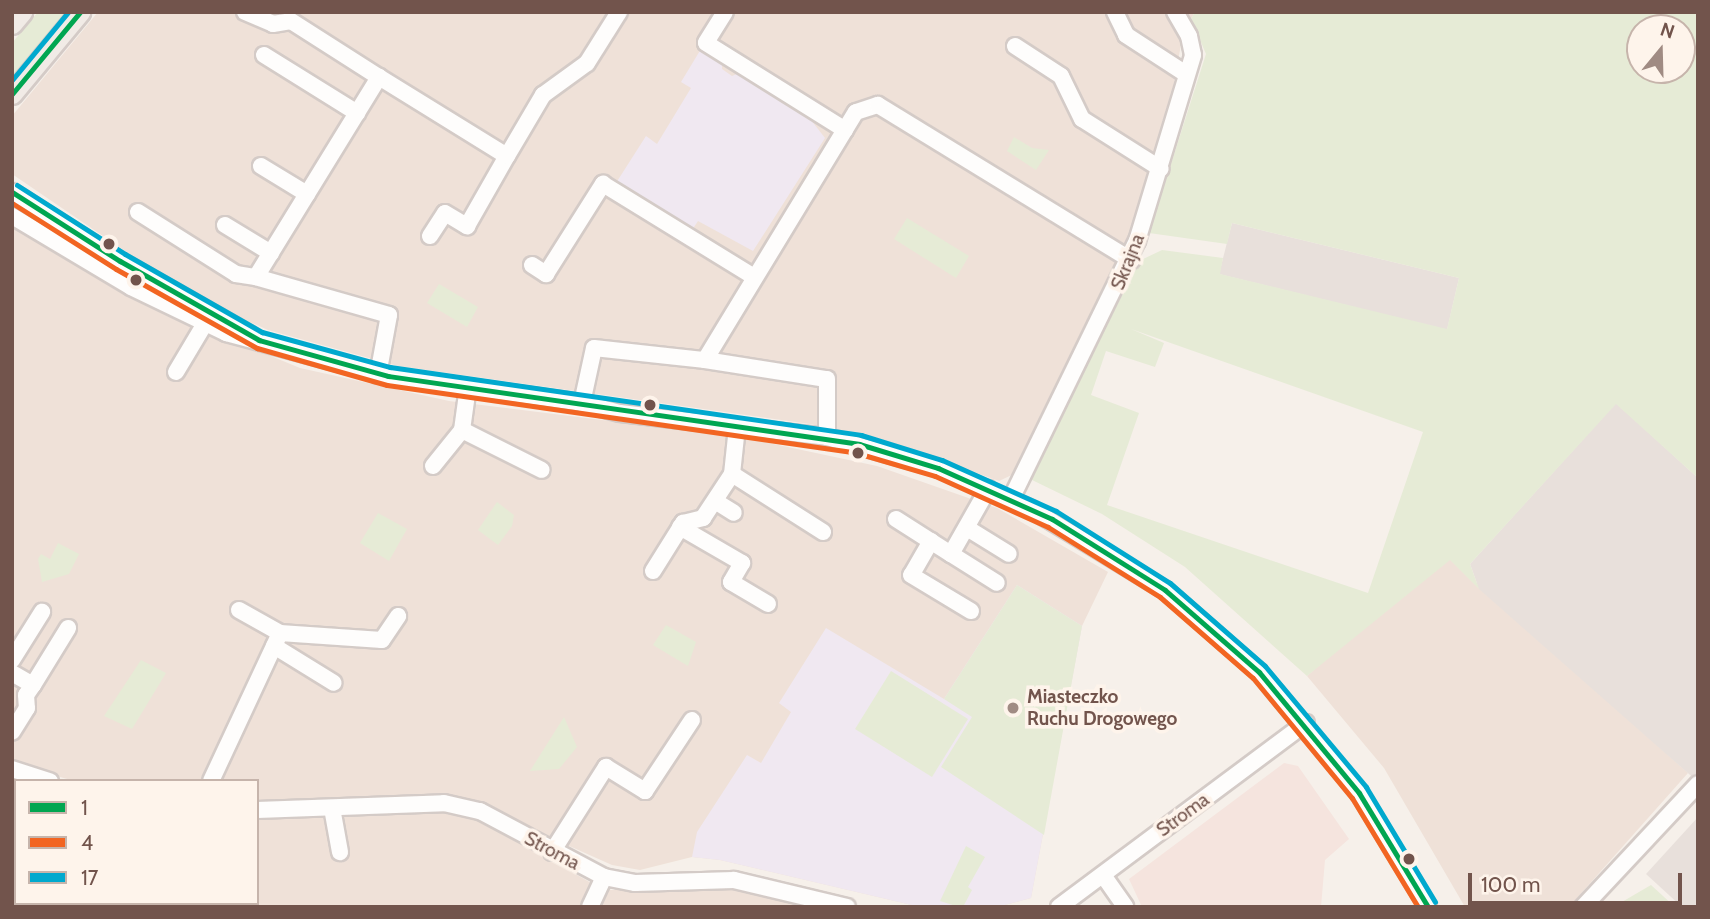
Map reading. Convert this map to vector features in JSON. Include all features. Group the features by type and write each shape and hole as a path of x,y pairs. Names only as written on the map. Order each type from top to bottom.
{"main road":[{"path":"12,24 22,12"},
{"path":"14,91 80,12"}],"street":[{"path":"245,12 273,24 291,21 507,156"},
{"path":"430,236 445,213 467,226 543,95 586,63 619,12"},
{"path":"725,12 706,43 845,130"},
{"path":"1115,12 1126,35 1186,74"},
{"name":"Skrajna","path":"1011,499 1131,260 1161,169 1193,55 1189,36 1175,12"},
{"path":"1015,46 1061,76 1082,120 1161,169"},
{"path":"264,55 357,113"},
{"path":"256,277 379,77"},
{"path":"705,360 856,112 878,105 1131,260"},
{"path":"261,166 307,194"},
{"path":"532,265 547,274 603,184 754,277"},
{"path":"12,192 209,318"},
{"path":"138,212 236,274 256,277 389,315 378,374"},
{"path":"12,216 121,282 259,340 378,374 582,404 620,413 827,437 901,456 1011,499 1080,535 1165,590 1235,649 1306,723 1373,813 1428,907"},
{"path":"225,225 271,253"},
{"path":"176,372 209,318"},
{"path":"582,404 594,348 705,360 827,379 827,437"},
{"path":"433,467 462,430 467,387"},
{"path":"653,571 680,527 703,518 732,474 737,426"},
{"path":"462,430 542,470"},
{"path":"732,474 823,532"},
{"path":"951,554 988,489"},
{"path":"715,501 734,513"},
{"path":"895,519 997,583"},
{"path":"680,527 742,563 731,582 768,604"},
{"path":"967,527 1009,554"},
{"path":"931,541 911,575 971,611"},
{"path":"239,610 334,683"},
{"path":"12,660 42,611"},
{"path":"277,640 382,640 398,616"},
{"path":"12,732 27,708 26,695 68,628"},
{"path":"212,779 277,640"},
{"path":"12,673 33,685"},
{"path":"552,852 606,767 645,791 692,720"},
{"name":"Stroma","path":"1059,907 1306,723"},
{"path":"12,769 44,779"},
{"path":"1583,907 1698,784"},
{"name":"Stroma","path":"259,810 461,806 480,811 552,852 604,877 635,883 734,880 841,906"},
{"path":"332,808 340,852"},
{"path":"1103,875 1125,907"},
{"path":"590,907 604,877"}],"shaded area":[{"path":"98,12 1195,12 1191,19 1186,17 1174,83 1117,275 1016,473 999,481 881,439 810,424 398,366 268,330 191,296 12,174 12,116"},
{"path":"701,49 722,62 722,69 732,76 739,73 811,120 825,138 753,251 698,221 692,230 616,183 646,136 657,144 691,88 681,82"},
{"path":"1232,223 1459,278 1447,330 1219,274"},
{"path":"12,224 154,308 300,368 449,401 746,438 877,466 997,508 1108,572 1082,626 1031,898 997,907 916,906 720,860 692,857 640,870 612,865 493,812 259,803 259,779 67,779 12,763"},
{"path":"1616,403 1698,478 1698,782 1479,589 1470,564"},
{"path":"1450,559 1688,773 1569,907 1465,907 1384,768 1307,676 1384,609"},
{"path":"1017,585 1082,626 1031,898 997,907 916,906 720,860 692,857 697,832 747,755 761,763 791,712 779,703 826,628 944,699"},
{"path":"1284,763 1298,766 1349,839 1325,860 1321,907 1142,907 1129,879"},
{"path":"12,776 21,779 14,779 14,905 259,905 259,815 298,818 432,811 481,821 593,884 611,890 719,886 816,907 12,907"},
{"path":"1698,817 1698,907 1682,907 1646,874"}],"green space":[{"path":"38,12 67,12 12,77 12,43"},
{"path":"1195,12 1698,12 1698,478 1616,404 1470,564 1479,589 1450,560 1307,676 1185,567 1102,514 1030,479 1139,261 1162,250 1223,258 1220,274 1447,329 1459,278 1232,223 1227,244 1149,233 1206,54 1191,19","holes":["1131,329 1423,432 1368,593 1107,505 1139,413 1091,395 1106,351 1155,367 1164,343"]},
{"path":"1014,137 1032,148 1049,150 1036,170 1007,151"},
{"path":"907,218 969,256 956,278 894,239"},
{"path":"439,284 478,307 467,327 427,303"},
{"path":"497,502 514,515 512,526 498,545 478,530"},
{"path":"378,513 407,529 389,561 360,543"},
{"path":"58,543 79,554 69,574 42,582 38,559 41,554 50,559"},
{"name":"Miasteczko Ruchu Drogowego","path":"1017,585 1082,626 1044,835 941,767 972,717 944,699"},
{"path":"666,625 696,642 688,666 653,645"},
{"path":"141,660 166,673 132,729 104,716"},
{"path":"891,671 968,719 932,777 855,729"},
{"path":"564,717 577,747 559,769 530,771"},
{"path":"966,846 985,857 968,887 972,890 963,907 959,907 940,901"},
{"path":"1651,885 1675,907 1615,907 1615,906"}],"transit line":[{"name":"17","path":"12,80 68,12"},
{"name":"1","path":"12,94 80,12"},
{"name":"17","path":"17,185 125,254 262,332 390,367 861,435 942,460 1056,511 1170,583 1265,666 1366,787 1435,902"},
{"name":"1","path":"12,192 120,261 259,340 388,376 859,444 938,468 1052,519 1165,590 1259,672 1359,793 1428,907"},
{"name":"4","path":"12,203 116,269 257,348 387,385 857,453 935,476 1048,527 1160,597 1253,678 1352,798 1418,907"}],"place":[{"name":"Miasteczko Ruchu Drogowego","path":"1013,708"}]}
